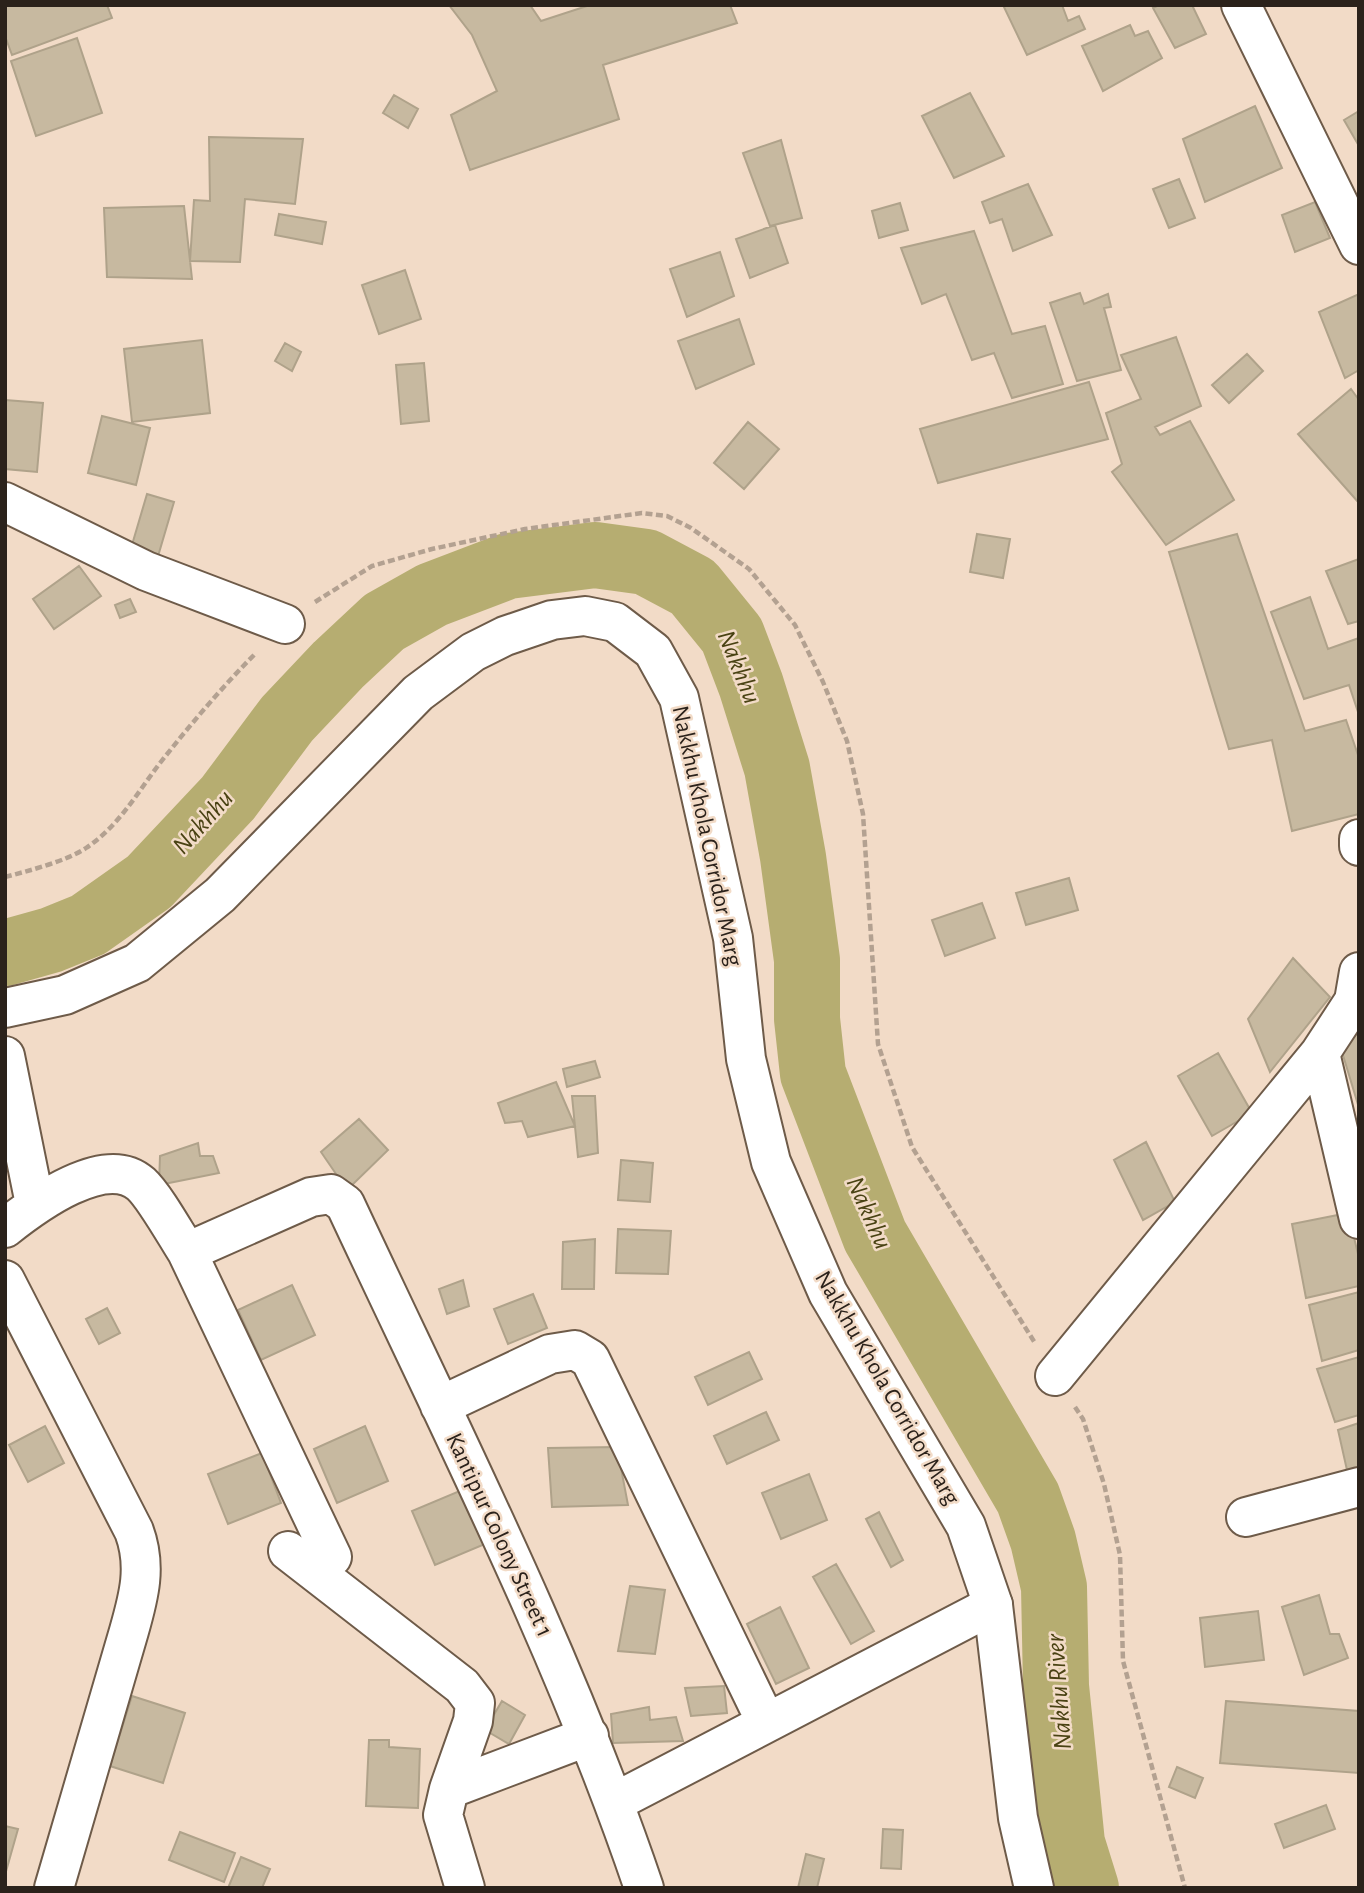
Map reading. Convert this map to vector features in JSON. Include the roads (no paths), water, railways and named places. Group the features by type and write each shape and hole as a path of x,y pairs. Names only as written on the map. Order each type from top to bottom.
{"street":[{"path":"1241,5 1359,245"},
{"path":"5,502 146,571 285,624"},
{"name":"Nakkhu Khola Corridor Marg","path":"5,1008 65,995 137,963 220,895 418,693 473,652 505,636 552,620 585,616 615,622 653,650 679,698 733,938 746,1059 771,1162 828,1293 967,1526 993,1605 1018,1818 1034,1888"},
{"path":"1359,839 1359,846"},
{"path":"1055,1376 1320,1053 1354,1001 1359,972"},
{"path":"1320,1053 1359,1219"},
{"path":"5,1056 35,1204"},
{"path":"5,1228 35,1204 99,1175 120,1173 141,1184 187,1252 332,1557"},
{"name":"Kantipur Colony Street 1","path":"187,1252 311,1197 331,1194 345,1204 494,1521 589,1736 644,1888"},
{"path":"5,1280 134,1531 142,1565 138,1600 54,1888"},
{"path":"440,1406 550,1354 575,1350 590,1359 766,1721"},
{"path":"1246,1517 1359,1487"},
{"path":"288,1551 462,1686 475,1703 473,1721 449,1789 443,1815 465,1888"},
{"path":"615,1802 993,1605"},
{"path":"449,1789 589,1736"}],"waterway":[{"name":"Nakhhu","path":"5,953 51,940 88,925 149,882 228,798 287,719 338,665 384,622 432,595 508,566 595,555 646,562 693,587 732,635 777,768 807,960 807,1019 813,1074 875,1236 1028,1498 1043,1540 1054,1587 1056,1686 1072,1843 1086,1888"}],"water label":[{"name":"Nakhu River","path":"1059,1692"}]}
